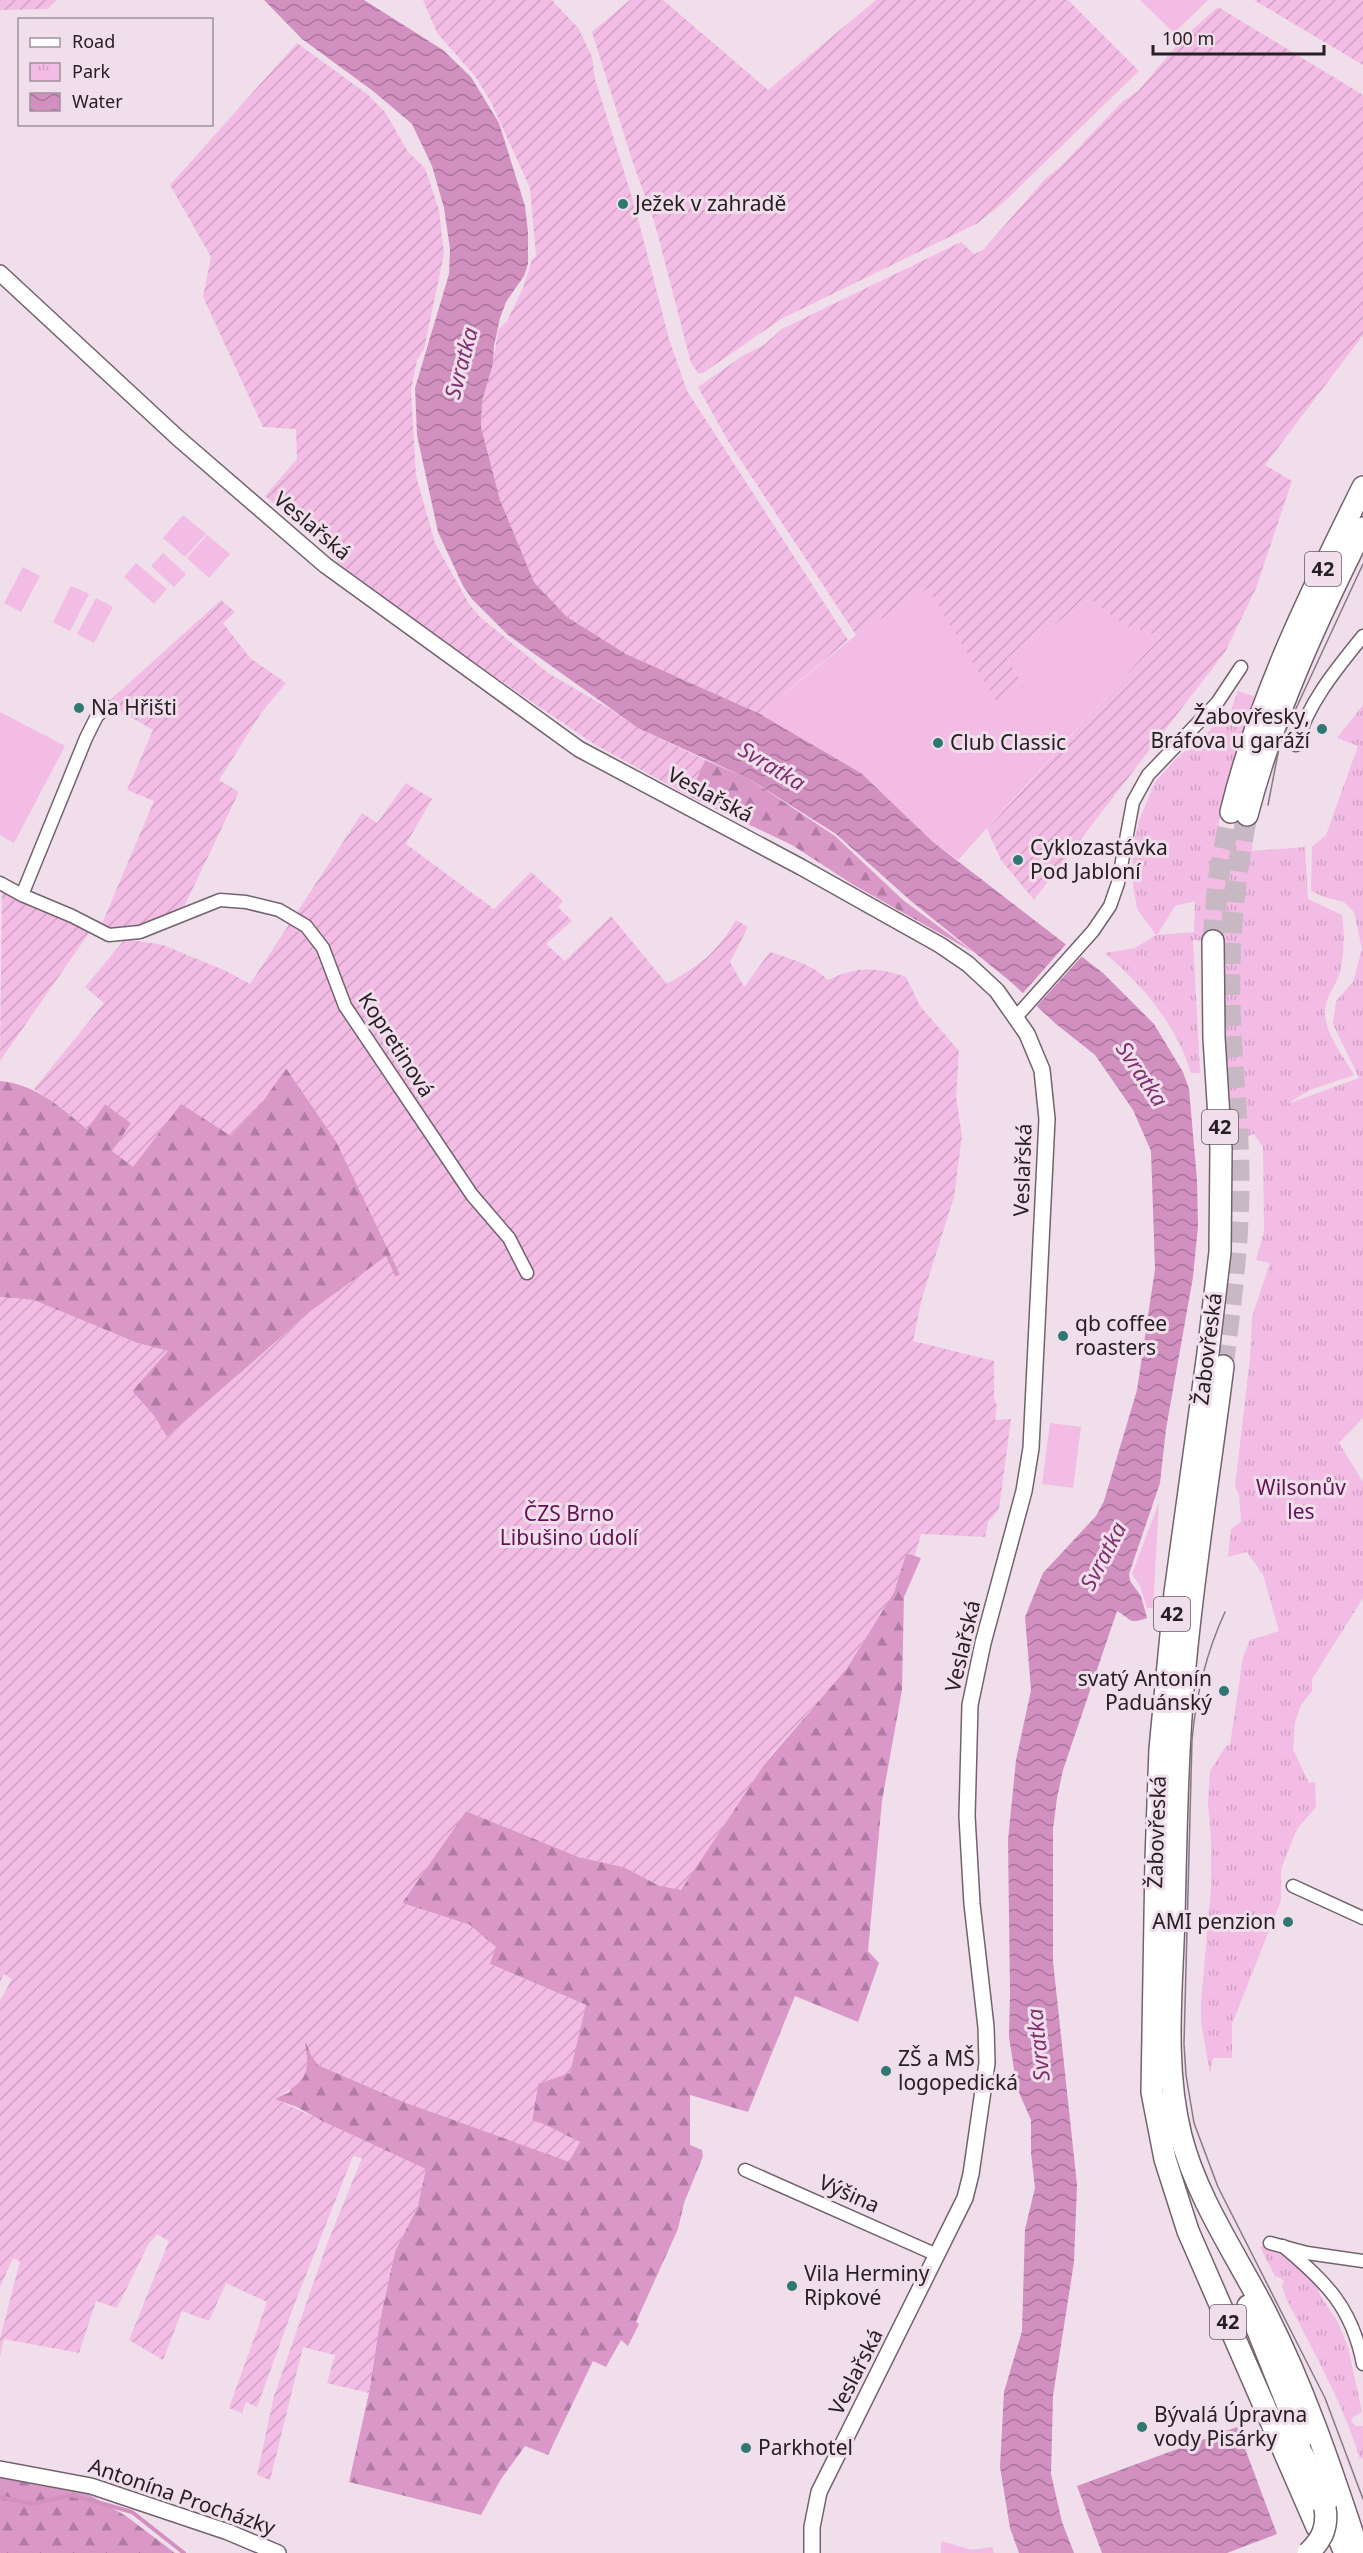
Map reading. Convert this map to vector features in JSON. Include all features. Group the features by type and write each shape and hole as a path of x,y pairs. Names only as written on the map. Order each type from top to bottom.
{"highway":[{"name":"42","path":"1363,487 1284,651 1246,752 1239,813 1264,757 1285,700 1363,528"},
{"name":"Žabovřeská","path":"1213,941 1214,1038 1221,1149 1221,1216 1215,1295 1175,1593 1160,1749 1152,2050 1154,2112 1174,2192 1188,2231 1321,2518"},
{"name":"Žabovřeská","path":"1224,1366 1184,1680 1179,1747 1171,1991 1174,2105 1185,2149 1205,2199 1267,2315 1314,2422 1351,2550"},
{"name":"42","path":"1154,2112 1178,2176 1288,2430 1305,2460"},
{"name":"42","path":"1205,2199 1209,2221 1268,2355 1296,2426 1321,2518 1351,2550"},
{"path":"1308,2553 1324,2533 1327,2519 1321,2518"}],"street":[{"name":"Veslařská","path":"0,273 178,438 309,552 353,587 579,749 801,867 940,945 968,964 997,991 1017,1016 1036,1053 1042,1071 1046,1103 1035,1413 1024,1491 983,1643 970,1705 967,1816 972,1904 986,2027 987,2063 972,2168 965,2198 819,2492 812,2527 812,2553"},
{"path":"1296,745 1305,719 1328,682 1363,636"},
{"path":"1017,1016 1100,922 1115,894 1133,802 1148,775 1217,703 1241,667"},
{"path":"22,895 93,723 107,707"},
{"name":"Kopretinová","path":"0,883 109,935 140,932 220,900 246,902 279,910 306,926 323,948 345,1006 472,1195 509,1238 526,1273"},
{"path":"1293,1886 1363,1918"},
{"name":"Výšina","path":"745,2170 937,2255"},
{"path":"1269,2243 1307,2253 1363,2261"},
{"path":"1283,2246 1319,2277 1343,2306 1359,2345 1363,2364"},
{"name":"Antonína Procházky","path":"0,2469 91,2486 228,2532 278,2553"}],"green space":[{"path":"0,0 57,0 47,9 0,10"},
{"path":"423,0 552,0 579,29 592,57 595,79 635,207 669,339 687,391 848,640 760,714 626,654 567,617 534,582 500,500 481,427 482,401 493,364 498,330 507,321 523,288 532,260 536,256 530,188 491,102 475,76 437,33"},
{"path":"630,0 663,0 768,90 876,0 1068,0 1139,71 1005,201 978,223 781,319 703,373 698,373 691,363 655,224 632,160 592,32"},
{"path":"1140,0 1208,0 1174,33"},
{"path":"1254,0 1363,0 1363,65"},
{"path":"1218,7 1363,95 1363,335 1265,465 1292,481 1256,588 1225,652 1034,900 1001,860 987,829 1161,636 1126,626 1090,599 1007,658 1024,686 998,704 928,588 856,635 728,441 698,387 744,355 764,345 782,329 961,242 974,254 983,250 1045,179 1061,166 1122,102 1138,91 1185,36"},
{"path":"297,43 367,94 385,112 408,152 425,168 439,210 444,254 424,349 417,360 411,390 416,476 435,543 469,604 480,617 548,673 638,728 705,760 689,796 594,744 448,645 340,564 323,546 265,496 297,459 296,429 263,427 203,297 211,257 170,185"},
{"path":"183,515 206,534 185,557 163,538"},
{"path":"207,535 230,554 209,578 187,558"},
{"path":"163,553 186,574 174,587 151,566"},
{"path":"136,563 167,589 154,604 124,577"},
{"path":"23,567 40,576 21,612 4,603"},
{"path":"71,586 89,594 70,631 53,622"},
{"name":"Club Classic","path":"928,588 1024,686 1007,658 1090,599 1126,626 1161,636 958,860 933,842 861,773 760,714 856,635"},
{"path":"96,598 113,607 94,643 77,634"},
{"path":"221,600 235,612 223,623 250,658 286,683 261,713 219,780 239,792 181,913 152,925 132,930 101,926 154,801 127,790 153,730 107,703"},
{"name":"Wilsonův les","path":"1238,691 1256,697 1225,794 1218,826 1253,837 1252,851 1305,847 1308,899 1342,915 1344,939 1341,966 1327,1002 1325,1016 1332,1039 1354,1075 1310,1090 1287,1104 1359,1078 1333,1024 1336,1001 1353,982 1362,949 1354,912 1344,902 1311,891 1312,847 1326,835 1358,746 1337,738 1363,705 1363,1418 1339,1443 1363,1482 1363,1598 1312,1679 1312,1691 1301,1705 1295,1722 1293,1749 1309,1783 1315,1782 1316,1807 1297,1829 1281,1869 1281,1901 1232,2024 1232,2058 1213,2058 1210,2074 1201,2021 1201,2003 1211,1888 1208,1803 1210,1771 1226,1746 1230,1745 1243,1657 1250,1640 1279,1631 1263,1575 1247,1552 1228,1557 1231,1529 1241,1522 1239,1494 1235,1487 1250,1358 1252,1317 1270,1263 1256,1260 1264,1232 1263,1147 1254,1134 1231,1143 1222,1014 1224,942 1193,940 1200,1073 1191,1073 1177,1038 1157,1007 1105,953 1135,948 1156,935 1137,909 1132,878 1133,845 1140,818 1155,782 1176,759 1230,713","holes":["1195,901 1194,932 1157,935 1175,906"]},
{"path":"0,712 65,746 14,843 0,835"},
{"path":"705,760 749,779 835,836 903,900 973,952 852,884 792,845 689,796"},
{"name":"ČZS Brno Libušino údolí","path":"406,783 432,799 406,844 494,909 531,872 563,901 558,907 572,921 546,944 565,961 611,916 667,984 706,958 721,942 736,920 748,927 730,962 744,987 770,952 808,966 828,980 858,970 885,971 906,977 920,1006 959,1051 956,1097 962,1136 954,1197 922,1298 913,1341 994,1361 994,1398 997,1406 995,1420 1011,1419 999,1509 988,1522 985,1537 921,1534 915,1555 906,1554 894,1592 847,1668 770,1756 681,1890 660,1886 624,1867 579,1857 466,1811 402,1903 470,1925 496,1947 490,1964 586,2005 570,2073 538,2084 532,2120 580,2142 569,2162 404,2102 318,2065 305,2041 307,2063 304,2077 293,2088 275,2099 426,2169 418,2206 395,2251 380,2320 369,2393 327,2383 335,2355 303,2347 270,2480 257,2475 274,2396 327,2244 362,2158 353,2156 257,2407 246,2402 242,2413 229,2408 267,2302 226,2283 209,2321 182,2311 163,2360 129,2340 169,2241 157,2234 148,2245 117,2308 96,2301 79,2353 4,2339 0,2356 0,2339 20,2261 13,2258 0,2287 0,2001 12,1979 4,1974 0,1982 0,1297 33,1300 137,1343 168,1351 132,1391 154,1416 167,1437 311,1311 386,1256 395,1276 400,1275 336,1141 286,1068 263,1101 231,1136 181,1104 133,1167 112,1151 131,1123 105,1104 87,1129 34,1089 104,1003 85,987 125,939 163,945 226,971 250,984 362,813 377,823"},
{"path":"2,888 72,919 89,933 0,1061"},
{"path":"286,1068 336,1141 401,1275 395,1277 386,1257 311,1311 167,1437 154,1416 132,1391 167,1351 137,1343 33,1300 0,1297 0,1081 25,1087 47,1098 87,1129 105,1104 131,1123 181,1104 263,1101"},
{"path":"1050,1423 1081,1427 1073,1488 1042,1484"},
{"path":"1159,1502 1153,1608 1147,1608 1140,1586 1132,1574"},
{"path":"906,1553 921,1558 904,1597 902,1690 882,1801 868,1951 879,1963 858,2022 795,1996 748,2112 690,2095 690,2145 702,2150 703,2156 684,2203 678,2229 636,2322 639,2324 628,2346 621,2340 606,2367 593,2361 548,2455 525,2446 501,2479 481,2515 349,2482 369,2393 380,2320 395,2251 418,2206 334,2128 297,2107 274,2099 290,2092 304,2036 318,2065 404,2102 519,2143 546,2125 532,2121 538,2084 586,2005 490,1964 470,1925 402,1903 466,1811 579,1857 624,1867 660,1886 847,1668 894,1592"},
{"path":"1264,2245 1288,2258 1316,2282 1319,2293 1338,2323 1348,2347 1362,2412 1353,2417 1351,2421 1355,2426 1363,2426 1363,2458 1360,2459 1336,2397 1286,2298 1282,2286 1284,2282 1275,2276 1260,2247"},
{"path":"0,2476 81,2490 126,2516 175,2553 0,2553"},
{"path":"941,2541 972,2550 992,2547 994,2553 941,2553"}],"water":[{"name":"Svratka","path":"264,0 364,0 443,50 471,77 499,123 525,206 528,264 524,276 506,302 500,318 493,364 482,401 481,427 500,500 534,582 567,617 626,654 760,714 861,773 933,842 1103,973 1154,1024 1183,1072 1189,1089 1197,1180 1198,1226 1193,1277 1166,1429 1160,1483 1129,1574 1130,1581 1141,1596 1147,1618 1133,1621 1117,1611 1063,1770 1053,1829 1053,1961 1077,2185 1074,2262 1053,2396 1051,2474 1062,2522 1074,2553 1019,2553 1010,2528 1000,2467 1004,2392 1022,2331 1025,2229 1035,2188 1031,2153 1031,2120 1017,2088 1009,2037 1008,1840 1016,1760 1031,1690 1025,1617 1043,1573 1096,1516 1104,1501 1137,1390 1155,1269 1151,1151 1133,1110 1095,1055 1056,1024 1011,982 911,901 836,834 749,779 638,728 508,635 472,599 463,586 438,532 417,435 415,388 449,274 450,249 444,208 432,166 412,124 373,91 302,39"},
{"path":"1237,2427 1277,2534 1227,2553 1102,2553 1077,2486"}],"pier":[{"path":"1068,942 1084,954 1035,1008 1022,996 1023,993"}],"waterway":[{"path":"0,2497 32,2504 72,2495 132,2512 184,2553"}],"tunnel":[{"path":"1213,941 1218,880 1231,812"},
{"path":"1223,1366 1234,1274 1239,1205 1238,1137 1231,1026 1231,932 1247,815"},
{"path":"1317,2527 1328,2553"}],"tram line":[{"path":"1268,805 1280,743 1363,564"},
{"path":"1225,1612 1212,1643 1203,1675 1192,1740 1184,2044 1186,2075 1194,2123 1218,2187 1325,2398 1363,2499"}],"place":[{"name":"Ježek v zahradě","path":"623,204"},
{"name":"Na Hřišti","path":"79,708"},
{"name":"Žabovřesky, Bráfova u garáží","path":"1322,729"},
{"name":"Club Classic","path":"938,743"},
{"name":"Cyklozastávka Pod Jabloní","path":"1018,860"},
{"name":"qb coffee roasters","path":"1063,1336"},
{"name":"svatý Antonín Paduánský","path":"1224,1691"},
{"name":"AMI penzion","path":"1288,1922"},
{"name":"ZŠ a MŠ logopedická","path":"886,2071"},
{"name":"Vila Herminy Ripkové","path":"792,2286"},
{"name":"Bývalá Úpravna vody Pisárky","path":"1142,2427"},
{"name":"Parkhotel","path":"746,2448"}]}
